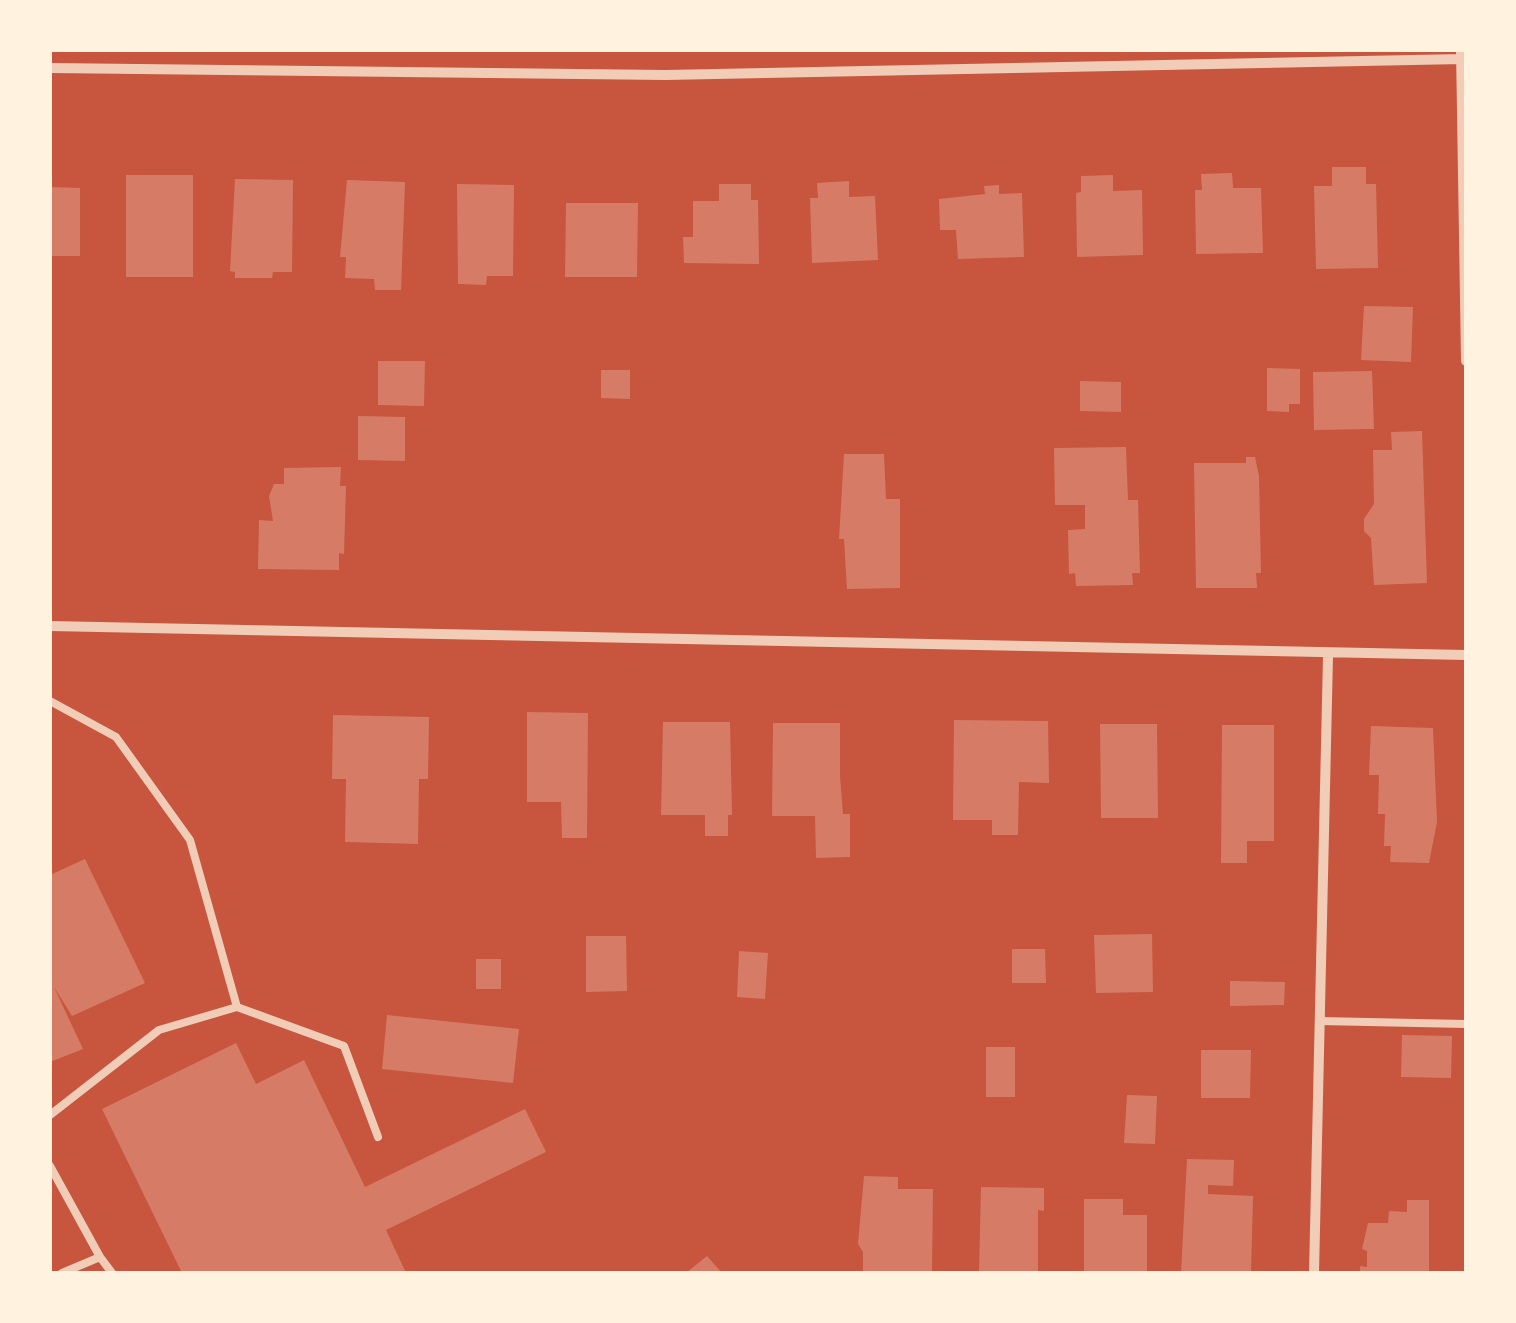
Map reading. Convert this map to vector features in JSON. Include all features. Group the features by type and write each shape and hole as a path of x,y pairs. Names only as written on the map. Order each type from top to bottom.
{"street":[{"path":"50,68 666,75 1462,54 1466,362"},
{"path":"50,626 1328,656 1466,655"},
{"path":"1314,1273 1328,656"}],"lane":[{"path":"50,700 116,737 190,840 237,1006"},
{"path":"50,1116 159,1030 237,1006 344,1046 378,1137"},
{"path":"1319,1021 1466,1024"},
{"path":"50,1166 112,1273"},
{"path":"62,1273 100,1256"}],"building":[{"path":"1332,167 1366,167 1366,184 1376,184 1378,268 1316,269 1314,186 1332,186"},
{"path":"1232,173 1233,188 1261,188 1263,253 1196,254 1195,190 1202,190 1201,174"},
{"path":"126,175 193,175 193,277 126,277"},
{"path":"1113,175 1113,191 1142,190 1143,255 1077,257 1076,193 1081,192 1081,176"},
{"path":"235,179 293,180 292,272 273,272 272,278 235,278 235,272 230,271"},
{"path":"347,180 405,182 401,290 375,290 374,279 345,278 346,257 340,257"},
{"path":"849,181 849,197 875,196 878,260 812,263 810,198 818,198 817,183"},
{"path":"457,184 514,185 513,276 487,276 486,285 458,284"},
{"path":"719,184 751,184 751,200 758,200 759,264 684,263 683,237 693,237 693,201 719,201"},
{"path":"999,185 999,194 1022,193 1024,257 958,259 956,230 940,230 939,199 985,194 984,186"},
{"path":"50,187 80,188 80,256 50,256"},
{"path":"566,203 638,203 637,277 565,277"},
{"path":"1364,306 1413,307 1411,362 1361,360"},
{"path":"378,361 425,361 424,406 378,405"},
{"path":"1267,368 1300,369 1300,404 1289,404 1289,412 1267,411"},
{"path":"601,370 630,370 630,399 601,398"},
{"path":"1372,371 1374,429 1314,430 1313,372"},
{"path":"1080,381 1121,382 1121,412 1080,411"},
{"path":"358,416 405,417 405,461 358,460"},
{"path":"1422,431 1427,583 1374,585 1371,538 1364,531 1364,519 1374,504 1373,450 1392,450 1391,432"},
{"path":"1126,447 1128,500 1138,500 1140,573 1132,573 1133,585 1076,586 1075,573 1069,574 1068,530 1085,529 1085,505 1055,505 1054,448"},
{"path":"844,454 884,454 886,499 900,499 900,588 847,589 844,539 839,539"},
{"path":"1246,457 1255,457 1259,476 1261,573 1256,573 1257,588 1196,588 1194,463 1246,463"},
{"path":"341,467 340,486 346,486 344,554 339,553 339,570 258,569 259,520 273,521 269,496 274,484 284,484 284,468"},
{"path":"527,712 588,713 587,838 562,838 561,802 527,802"},
{"path":"333,715 429,717 428,779 419,779 418,844 345,842 346,779 332,779"},
{"path":"954,720 1048,721 1049,783 1019,782 1018,835 992,835 992,820 953,820"},
{"path":"663,722 730,722 732,815 728,815 728,836 705,836 705,815 661,815"},
{"path":"773,723 840,723 840,776 843,814 850,814 850,857 816,858 815,816 772,816"},
{"path":"1100,724 1157,724 1158,818 1101,818"},
{"path":"1222,725 1274,725 1274,841 1247,841 1247,863 1221,863"},
{"path":"1371,726 1433,728 1437,822 1429,863 1390,862 1391,846 1384,846 1385,814 1378,814 1379,775 1369,775"},
{"path":"85,859 145,983 72,1016 54,987 83,1049 50,1062 50,875"},
{"path":"1152,934 1153,992 1096,993 1094,935"},
{"path":"586,936 626,936 627,991 586,992"},
{"path":"1012,949 1045,949 1046,983 1012,983"},
{"path":"739,951 768,953 765,999 737,997"},
{"path":"476,959 501,959 501,989 476,989"},
{"path":"1230,981 1285,982 1284,1005 1230,1006"},
{"path":"387,1015 519,1029 513,1083 382,1069"},
{"path":"1402,1035 1452,1036 1451,1078 1401,1077"},
{"path":"236,1043 256,1084 304,1060 365,1187 525,1109 546,1152 386,1230 406,1273 182,1273 102,1109"},
{"path":"986,1047 1015,1047 1015,1097 986,1097"},
{"path":"1201,1050 1251,1050 1250,1098 1201,1098"},
{"path":"1127,1095 1157,1096 1155,1144 1124,1143"},
{"path":"1187,1159 1234,1160 1233,1186 1208,1185 1208,1194 1253,1196 1251,1273 1181,1273"},
{"path":"864,1176 898,1177 898,1189 933,1189 932,1273 863,1273 863,1252 858,1244"},
{"path":"981,1187 1044,1188 1044,1211 1038,1210 1038,1273 979,1273"},
{"path":"1084,1199 1123,1199 1123,1215 1147,1215 1147,1273 1084,1273"},
{"path":"1407,1200 1429,1200 1429,1273 1360,1273 1360,1266 1367,1267 1367,1251 1362,1249 1368,1223 1388,1223 1389,1211 1407,1212"},
{"path":"707,1256 722,1273 686,1273"}]}
